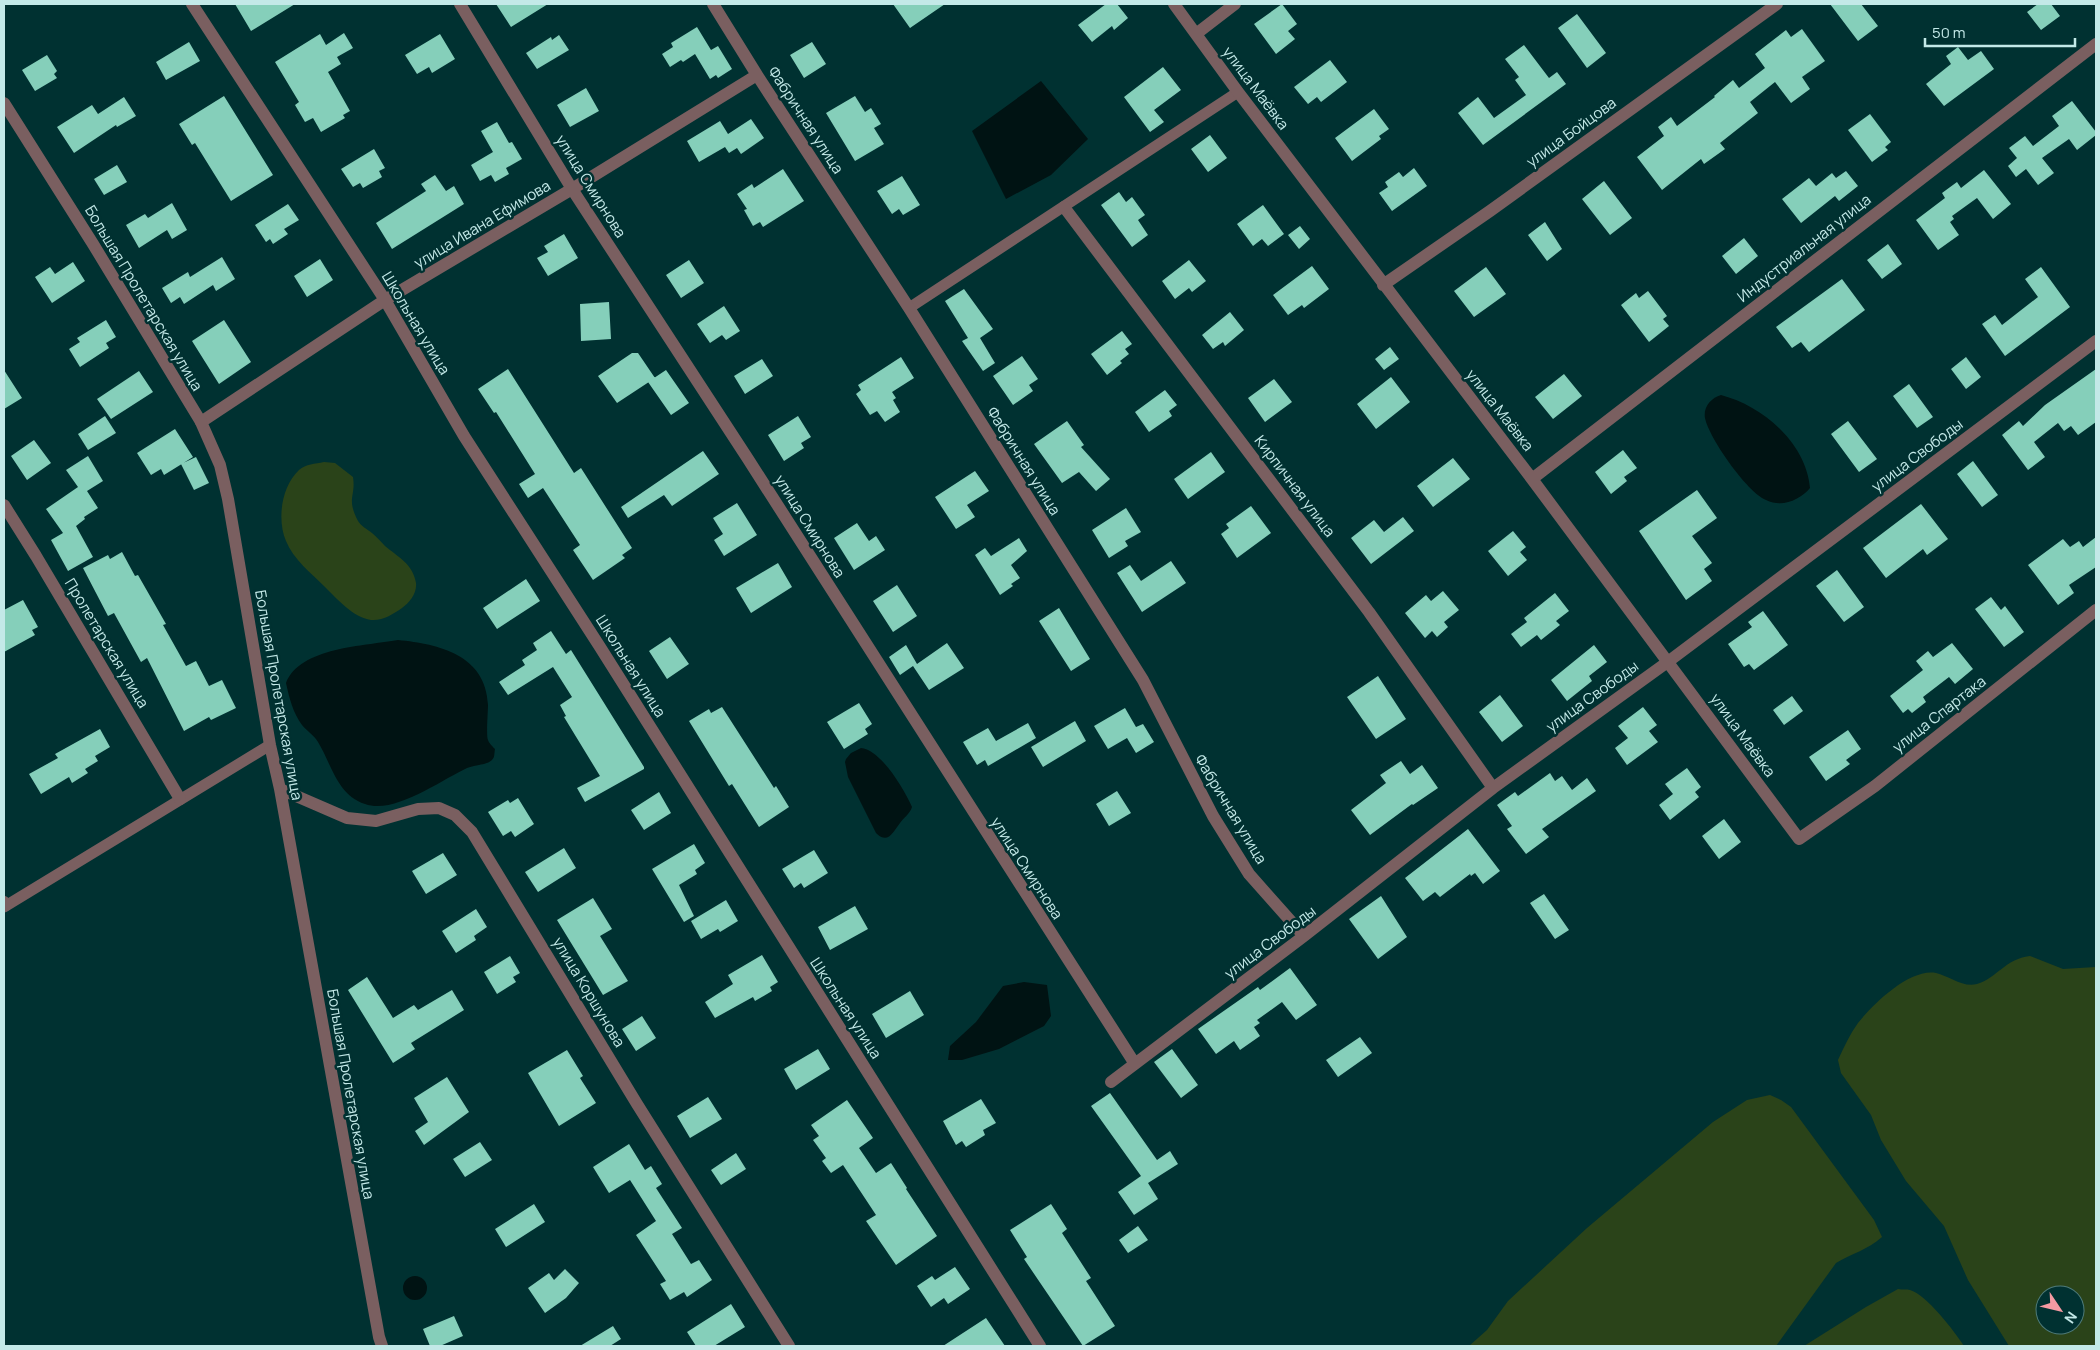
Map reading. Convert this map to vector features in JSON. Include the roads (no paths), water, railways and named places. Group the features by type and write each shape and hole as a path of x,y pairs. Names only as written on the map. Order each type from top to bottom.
{"street":[{"name":"Школьная улица","path":"192,4 385,300 464,436 600,647 1040,1346"},
{"name":"улица Смирнова","path":"460,4 572,189 748,459 1135,1064"},
{"name":"Фабричная улица","path":"713,4 909,308 1143,680 1183,762 1218,825 1250,874 1304,936"},
{"name":"улица Маёвка","path":"1174,4 1238,92 1669,661 1799,838"},
{"path":"1196,34 1235,4"},
{"name":"улица Бойцова","path":"1383,284 1490,211 1777,4"},
{"name":"Индустриальная улица","path":"1532,479 2096,44"},
{"name":"улица Ивана Ефимова","path":"201,422 385,300 572,189 757,75"},
{"name":"Большая Пролетарская улица","path":"4,103 98,252 201,422 220,465 228,500 270,745 280,789 379,1338 382,1346"},
{"name":"Кирпичная улица","path":"1064,207 1363,604 1493,788"},
{"name":"улица Свободы","path":"1111,1082 1304,936 1493,788 1669,661 2096,341"},
{"name":"Пролетарская улица","path":"4,506 36,556 180,799"},
{"name":"улица Спартака","path":"1799,838 1875,786 2096,610"},
{"name":"улица Коршунова","path":"280,789 347,818 376,821 418,809 439,808 455,815 472,832 637,1104 789,1346"}],"lane":[{"path":"909,308 1238,92"},
{"path":"4,905 270,745"}]}
